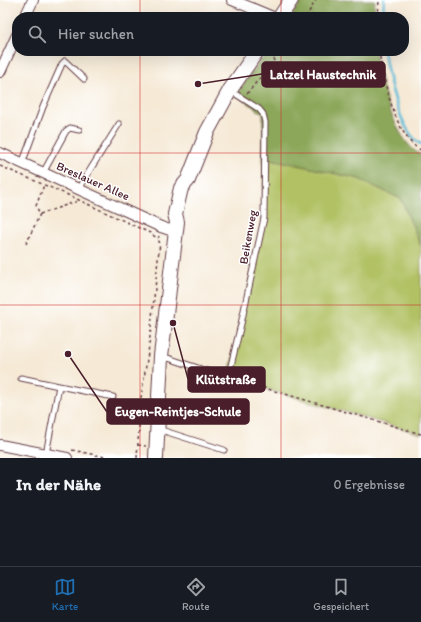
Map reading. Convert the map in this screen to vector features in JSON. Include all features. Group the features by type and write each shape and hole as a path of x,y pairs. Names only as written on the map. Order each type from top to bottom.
{"main road":[{"path":"283,12 291,0"},
{"path":"156,458 161,356 176,227 175,214 178,200 181,188 188,180 207,132 230,90 254,56"}],"street":[{"path":"27,12 33,0"},
{"path":"232,0 261,12"},
{"path":"0,72 12,46"},
{"name":"Breslauer Allee","path":"0,153 161,227 176,227"},
{"path":"0,445 67,458"}],"lane":[{"path":"22,164 43,107 62,64 65,61 84,80"},
{"name":"Beikenweg","path":"228,378 242,324 264,218 265,122 263,114 259,109 230,90"},
{"path":"78,189 119,124"},
{"path":"43,173 66,131 70,128 79,130"},
{"path":"161,356 228,378"},
{"path":"21,378 113,397"},
{"path":"51,456 59,386"},
{"path":"157,429 224,450"}],"path":[{"path":"309,12 316,0"},
{"path":"378,12 379,0"},
{"path":"243,99 277,56"},
{"path":"380,56 382,72 392,107 405,135 417,148 421,150"},
{"path":"0,166 150,233 158,240"},
{"path":"40,214 36,206 44,185"},
{"path":"26,244 40,214 79,200"},
{"path":"137,458 141,398 149,346 160,244 158,240 161,227"},
{"path":"228,378 421,434"}],"green space":[{"path":"302,0 375,0 374,12 294,12"},
{"path":"264,56 376,56 384,93 395,123 411,147 421,155 421,246 401,199 359,179 263,157 263,114 236,94"},
{"path":"263,157 359,179 401,199 421,246 421,434 228,378 264,218"}],"waterway":[{"path":"383,12 384,0"},
{"path":"385,56 391,87 401,116 414,138 421,144"}],"place":[{"name":"Latzel Haustechnik","path":"198,84"},
{"name":"Klütstraße","path":"173,323"},
{"name":"Eugen-Reintjes-Schule","path":"68,354"}]}
